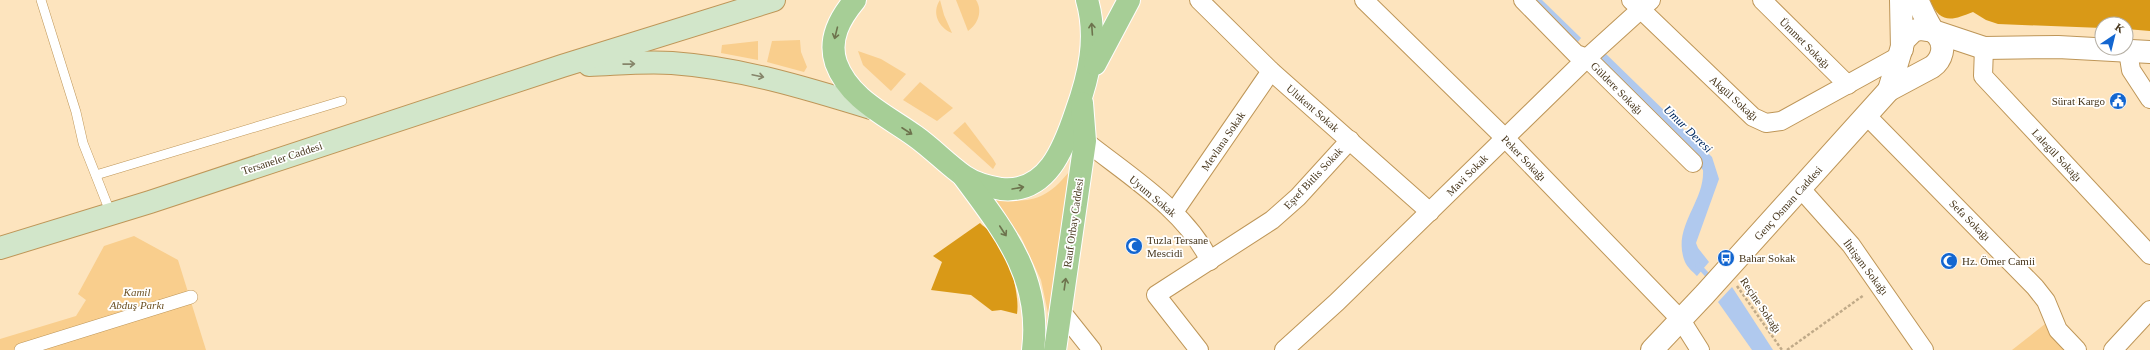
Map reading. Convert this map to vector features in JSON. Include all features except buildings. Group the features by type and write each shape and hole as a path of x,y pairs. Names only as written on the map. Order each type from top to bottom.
{"main road":[{"name":"Tersaneler Caddesi","path":"0,248 112,214 562,66 774,0"},
{"name":"Rauf Orbay Caddesi","path":"855,0 844,14 836,29 833,45 836,63 845,81 871,108 913,134 964,176 981,184 1002,189 1021,188 1032,184 1052,165 1060,151 1085,88 1129,0"},
{"name":"Rauf Orbay Caddesi","path":"1055,350 1085,141 1085,88 1093,34 1087,0"},
{"path":"562,66 671,63 734,71 789,82 871,108"},
{"name":"Rauf Orbay Caddesi","path":"964,176 1004,232 1022,265 1031,292 1034,327 1033,350"}],"street":[{"name":"Ulukent Sokak","path":"1199,0 1271,71 1430,212"},
{"name":"Peker Sokağı","path":"1364,0 1505,138 1681,320 1700,350"},
{"name":"Güldere Sokağı","path":"1523,0 1576,54 1587,58 1693,163"},
{"name":"Ümmet Sokağı","path":"1762,0 1848,85"},
{"path":"1900,51 1901,0"},
{"path":"1917,0 1933,30 1938,36 1942,47 1940,59 1932,67"},
{"name":"Mavi Sokak","path":"1284,350 1337,302 1430,212 1641,3"},
{"name":"Akgül Sokağı","path":"1641,3 1760,122 1773,123 1781,121 1848,85 1900,51"},
{"name":"Genç Osman Caddesi","path":"1889,90 1900,51 1908,35 1913,31 1920,29 1933,30 1984,48"},
{"name":"Genç Osman Caddesi","path":"1900,51 1911,66 1922,70 1984,48 2058,47 2094,49"},
{"name":"Lalegül Sokağı","path":"1984,48 1983,76 2150,255"},
{"name":"Genç Osman Caddesi","path":"2134,51 2150,52"},
{"path":"2129,56 2131,70 2150,99"},
{"name":"Genç Osman Caddesi","path":"1652,350 1802,189 1889,90 1932,67"},
{"name":"Mevlana Sokak","path":"1174,212 1271,71"},
{"name":"Sefa Sokağı","path":"1867,116 2036,287 2046,301 2058,330 2077,350"},
{"name":"Eşref Bitlis Sokak","path":"1199,350 1156,295 1261,228 1286,208 1350,140"},
{"name":"Uyum Sokak","path":"1085,141 1174,212 1198,238 1210,261"},
{"name":"İhtişam Sokağı","path":"1802,189 1851,245 1924,350"},
{"path":"21,350 191,297"},
{"path":"2113,350 2144,329 2150,310"},
{"path":"1061,311 1092,350"}],"lane":[{"path":"41,0 76,112 83,143 112,214"},
{"path":"96,175 342,101"}],"path":[{"name":"Reçine Sokağı","path":"1729,267 1737,286 1782,350"},
{"path":"1787,350 1879,284"}],"green space":[{"path":"940,0 944,15 952,33 943,28 936,15 937,5"},
{"path":"956,0 976,0 978,4 979,13 977,21 968,31"},
{"path":"800,40 801,52 807,67 804,72 767,62 772,41"},
{"path":"758,41 758,60 721,53 722,45"},
{"path":"858,51 881,59 906,74 891,91 863,65"},
{"path":"920,82 953,108 937,121 903,100"},
{"path":"965,122 996,164 993,169 953,133"},
{"path":"1069,172 1043,350 1048,313 1041,280 1021,237 993,200 1017,201 1036,198 1044,195 1052,189"},
{"name":"Kamil Abduş Parkı","path":"134,236 178,260 206,350 0,350 0,339 76,316 86,300 78,294 104,246"},
{"path":"2045,324 2067,350 2012,350"}],"shaded area":[{"path":"1930,0 2150,0 2150,31 2134,30 2134,16 2094,16 2094,28 1998,24 1986,20 1973,12 1953,18 1943,17 1938,14"},
{"path":"980,223 998,239 1010,265 1017,296 1017,314 1001,310 992,311 971,295 931,290 942,262 933,256"}],"water":[{"path":"1526,0 1542,0 1581,38 1577,43"},
{"path":"1604,52 1712,157 1719,179 1696,243 1709,262 1697,276 1685,262 1682,250 1682,238 1685,226 1699,193 1703,170 1595,62"},
{"path":"1732,287 1773,350 1752,350 1718,302"}],"waterway":[{"name":"Umur Deresi","path":"1698,265 1712,280"}],"place":[{"name":"Sürat Kargo","path":"2118,101"},
{"name":"Tuzla Tersane Mescidi","path":"1134,246"},
{"name":"Bahar Sokak","path":"1726,258"},
{"name":"Hz. Ömer Camii","path":"1949,261"}]}
